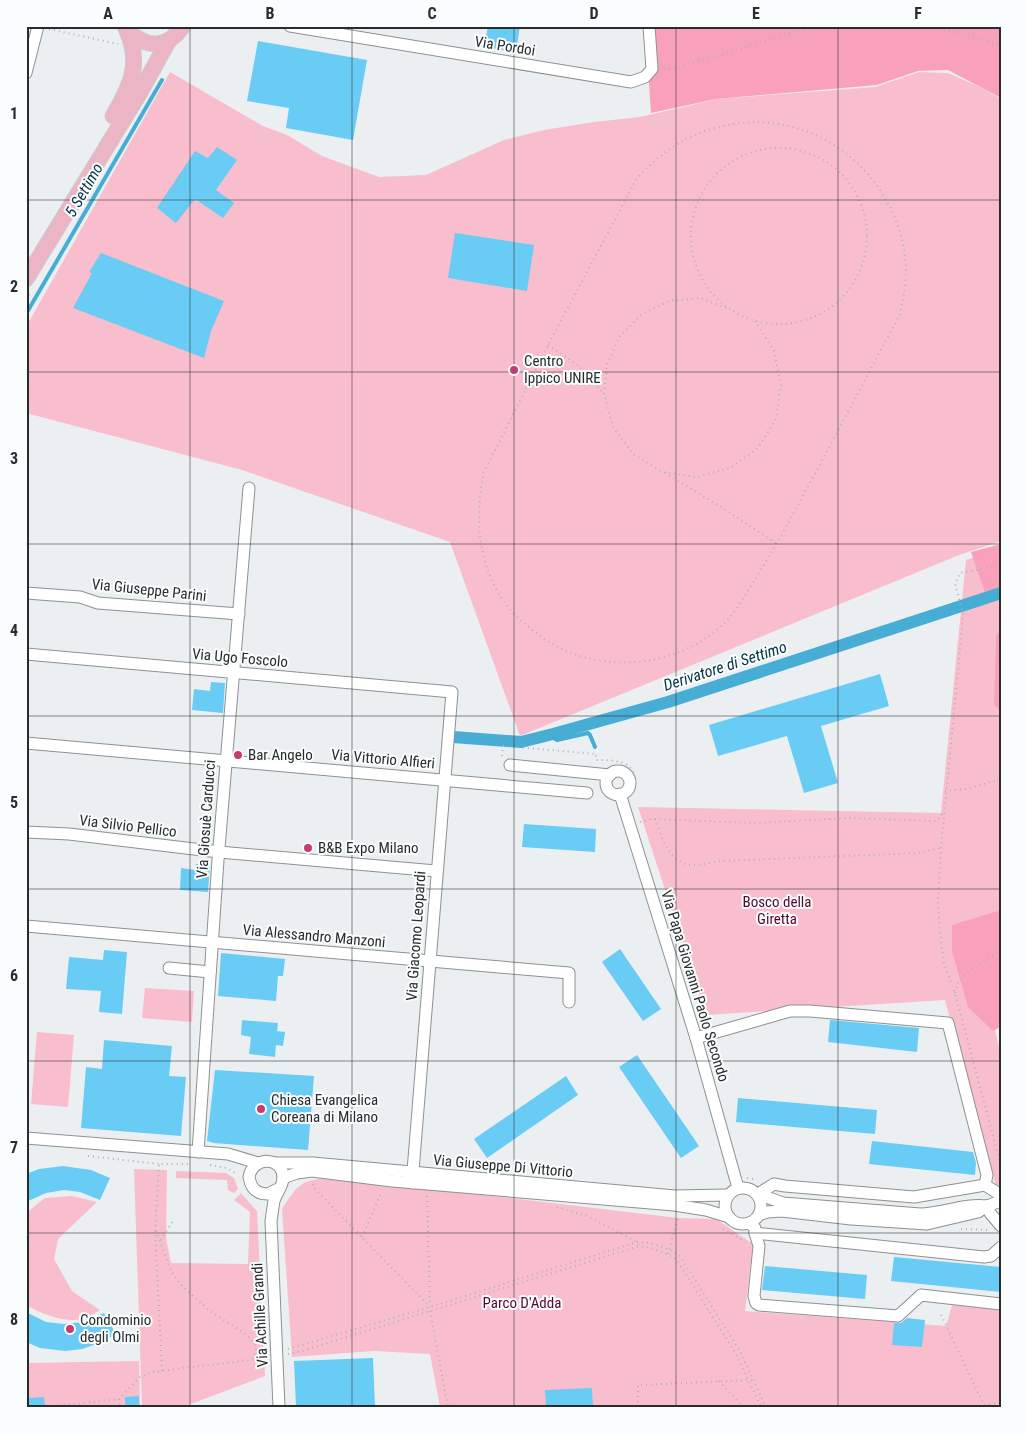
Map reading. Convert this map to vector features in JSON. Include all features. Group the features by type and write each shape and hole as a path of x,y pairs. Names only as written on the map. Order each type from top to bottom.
{"main road":[{"path":"127,29 138,40 150,44 169,40 183,26"},
{"path":"26,262 128,88 132,77 134,48 127,29"},
{"path":"26,279 169,40"}],"street":[{"path":"26,73 38,26"},
{"name":"Via Pordoi","path":"290,26 631,82 645,77 652,69"},
{"path":"649,26 652,69"},
{"name":"Via Giosuè Carducci","path":"196,1158 233,672 250,488"},
{"name":"Via Giuseppe Parini","path":"26,593 80,598 98,603 239,614"},
{"name":"Via Ugo Foscolo","path":"26,654 452,692"},
{"name":"Via Giacomo Leopardi","path":"413,1178 436,871 452,692"},
{"name":"Via Vittorio Alfieri","path":"26,743 588,793"},
{"path":"510,765 610,775"},
{"path":"617,771 623,772 629,778 629,788 620,794 610,792 607,787 607,779 610,775 617,771"},
{"name":"Via Papa Giovanni Paolo Secondo","path":"620,794 696,1038 733,1191"},
{"name":"Via Silvio Pellico","path":"26,832 69,834 219,852 436,871"},
{"name":"Via Alessandro Manzoni","path":"26,926 569,973 569,1002"},
{"path":"169,968 210,972"},
{"path":"696,1038 790,1011 810,1010 948,1023 987,1175 985,1186"},
{"path":"26,1138 196,1158 228,1154 258,1163 269,1161 279,1167 281,1184 268,1194 257,1192 228,1154"},
{"path":"244,1177 258,1163"},
{"name":"Via Giuseppe Di Vittorio","path":"275,1163 313,1163 413,1178 675,1196 733,1191"},
{"name":"Via Giuseppe Di Vittorio","path":"281,1184 296,1173 312,1171 392,1181 413,1178 427,1184 674,1204 706,1210 728,1217"},
{"name":"Via Achille Grandi","path":"279,1407 273,1355 271,1221 274,1202 281,1184"},
{"path":"758,1194 774,1184 914,1198 985,1186 1001,1197"},
{"path":"1001,1226 987,1206 976,1204 931,1214 920,1214 783,1203 758,1194 749,1188 733,1191 725,1203 728,1217 738,1224 752,1228 984,1257 991,1256 1001,1247"},
{"name":"Via Achille Grandi","path":"257,1192 267,1209 271,1221"},
{"path":"752,1228 760,1215 762,1202 758,1194"},
{"path":"760,1215 767,1212 782,1211 851,1219 927,1224 978,1212 987,1206 1001,1201"},
{"path":"752,1228 759,1246 754,1296 756,1303 759,1305 898,1316 921,1295 1001,1304"}],"path":[{"path":"652,69 672,69 796,31 837,26"},
{"path":"910,26 940,29 1001,45"},
{"path":"56,31 89,38"},
{"path":"758,122 780,124 802,130 824,139 843,151 861,166 876,183 897,224 906,268 905,292 900,314 777,544 730,617 713,632 694,645 673,655 650,661 627,663 604,662 582,657 540,637 522,622 503,598 486,564 480,541 479,495 484,472 548,345 637,178 653,161 671,147 691,136 712,128 735,123 758,122"},
{"path":"728,308 707,288 694,262 690,233 696,204 711,179 733,160 760,149 789,148 816,156 840,172 858,196 866,224 865,253 855,280 837,302 812,318 784,324 755,321 728,308 700,298 669,301 642,314 620,336 607,364 604,394 613,427 633,454 726,510 777,544"},
{"path":"662,472 696,477 730,468 758,448 776,419 782,385 774,351 755,321"},
{"path":"548,345 579,366 604,394"},
{"path":"1001,563 992,567 960,572 955,584 963,614 945,792 938,903 944,964 955,994 1001,1166"},
{"path":"945,792 967,789 1001,779"},
{"path":"640,822 655,819 754,823 850,818 895,821 935,820 940,818 944,810"},
{"path":"655,819 672,856 684,864 917,853 941,848"},
{"path":"955,994 959,980 1001,951"},
{"path":"85,1155 159,1164 196,1158"},
{"path":"159,1164 156,1229 162,1371"},
{"path":"209,1165 230,1169 244,1177"},
{"path":"312,1179 314,1188 430,1307"},
{"path":"362,1237 384,1187 392,1181"},
{"path":"427,1184 430,1311 448,1407"},
{"path":"554,1195 554,1202 557,1207 587,1216 636,1242 639,1246"},
{"path":"160,1242 174,1219"},
{"path":"156,1229 172,1271 181,1285 210,1311 247,1335 256,1346 255,1359"},
{"path":"273,1355 636,1242 651,1242 680,1256 741,1352 766,1407"},
{"path":"49,1406 119,1399 140,1378 152,1372 302,1351 639,1246 654,1248 677,1260 736,1354 761,1407"},
{"path":"941,1315 984,1405 1001,1404"},
{"path":"638,1407 638,1385 753,1380"},
{"path":"718,1381 743,1407"},
{"path":"119,1399 120,1407"}],"green space":[{"name":"Centro Ippico UNIRE","path":"170,72 263,126 287,135 322,156 379,177 426,175 504,140 544,130 640,117 717,99 875,87 919,72 948,73 982,88 1001,99 1001,541 959,555 520,736 450,542 242,470 26,413 26,327"},
{"name":"Bosco della Giretta","path":"1001,548 1001,1026 995,1030 1001,1056 1001,1184 996,1186 945,1000 706,1015 638,807 941,813 966,560"},
{"path":"145,988 194,991 192,1022 142,1018"},
{"path":"37,1032 74,1035 68,1107 31,1104"},
{"path":"134,1169 167,1170 166,1238 171,1263 248,1264 250,1212 234,1200 241,1193 257,1211 265,1376 183,1407 142,1407"},
{"path":"176,1171 226,1173 234,1178 238,1189 234,1193 228,1190 227,1180 176,1178"},
{"name":"Parco D'Adda","path":"328,1178 678,1218 716,1219 753,1244 745,1311 946,1326 953,1302 1001,1308 1001,1407 440,1407 430,1354 374,1351 292,1357 282,1209 300,1186 311,1180"},
{"path":"72,1196 97,1202 58,1239 54,1259 72,1291 100,1310 83,1319 68,1320 39,1312 26,1305 26,1213 45,1198"},
{"path":"139,1361 140,1407 26,1407 26,1363"}],"shaded area":[{"path":"645,26 1001,26 1001,98 948,70 918,71 877,85 716,99 651,113"},
{"path":"1001,544 1001,589 985,593 971,552"},
{"path":"1001,629 1001,712 994,704 996,636"},
{"path":"1001,910 1001,1026 993,1031 968,1007 952,951 952,925"}],"building":[{"path":"488,26 520,26 516,52 484,47"},
{"path":"258,41 367,60 353,140 286,128 289,108 247,101"},
{"path":"217,147 237,160 216,190 234,203 223,218 195,199 176,223 157,208 195,151 208,158"},
{"path":"455,233 534,245 527,291 448,278"},
{"path":"101,253 224,301 211,331 204,358 73,308 92,273 89,272"},
{"path":"880,674 889,706 821,726 838,783 804,793 787,736 718,756 709,725"},
{"path":"211,682 225,683 223,713 192,710 194,689 210,691"},
{"path":"524,824 596,829 595,852 522,847"},
{"path":"196,864 210,865 208,892 180,890 181,868 195,870"},
{"path":"620,949 661,1009 643,1021 602,962"},
{"path":"104,950 127,952 122,1014 99,1012 101,991 66,989 69,957 103,960"},
{"path":"221,953 285,959 283,976 278,976 276,1001 218,996"},
{"path":"242,1020 278,1023 277,1031 285,1032 283,1046 276,1045 275,1057 249,1054 251,1037 241,1035"},
{"path":"830,1020 919,1028 917,1052 828,1042"},
{"path":"104,1040 172,1046 169,1076 186,1077 181,1136 81,1128 86,1067 102,1069"},
{"path":"637,1055 699,1146 681,1158 619,1067"},
{"name":"Chiesa Evangelica Coreana di Milano","path":"215,1070 314,1076 308,1150 207,1141"},
{"path":"566,1076 578,1095 487,1158 474,1139"},
{"path":"738,1098 877,1110 875,1134 736,1122"},
{"path":"872,1141 973,1152 976,1163 975,1175 869,1164"},
{"path":"63,1166 91,1170 110,1178 100,1200 80,1192 64,1190 46,1193 26,1202 26,1174 39,1169"},
{"path":"894,1257 1001,1267 1001,1292 891,1281"},
{"path":"765,1266 867,1275 865,1299 762,1290"},
{"name":"Condominio degli Olmi","path":"26,1312 46,1322 64,1324 83,1322 104,1313 116,1334 100,1343 82,1349 65,1351 40,1348 26,1342"},
{"path":"907,1318 925,1320 922,1347 892,1345 894,1323 901,1323"},
{"path":"373,1358 375,1407 296,1407 294,1361"},
{"path":"592,1388 593,1407 546,1407 545,1390"},
{"path":"139,1396 139,1407 125,1407 125,1397"},
{"path":"44,1397 45,1407 28,1407 28,1398"}],"waterway":[{"name":"5 Settimo","path":"26,314 162,80"},
{"name":"Derivatore di Settimo","path":"453,737 521,742 553,734 668,702 1001,593"},
{"path":"553,734 557,740 588,733 595,747"}],"place":[{"name":"Centro Ippico UNIRE","path":"514,370"},
{"name":"Bar Angelo","path":"238,755"},
{"name":"B&B Expo Milano","path":"308,848"},
{"name":"Chiesa Evangelica Coreana di Milano","path":"261,1109"},
{"name":"Condominio degli Olmi","path":"70,1329"}]}
